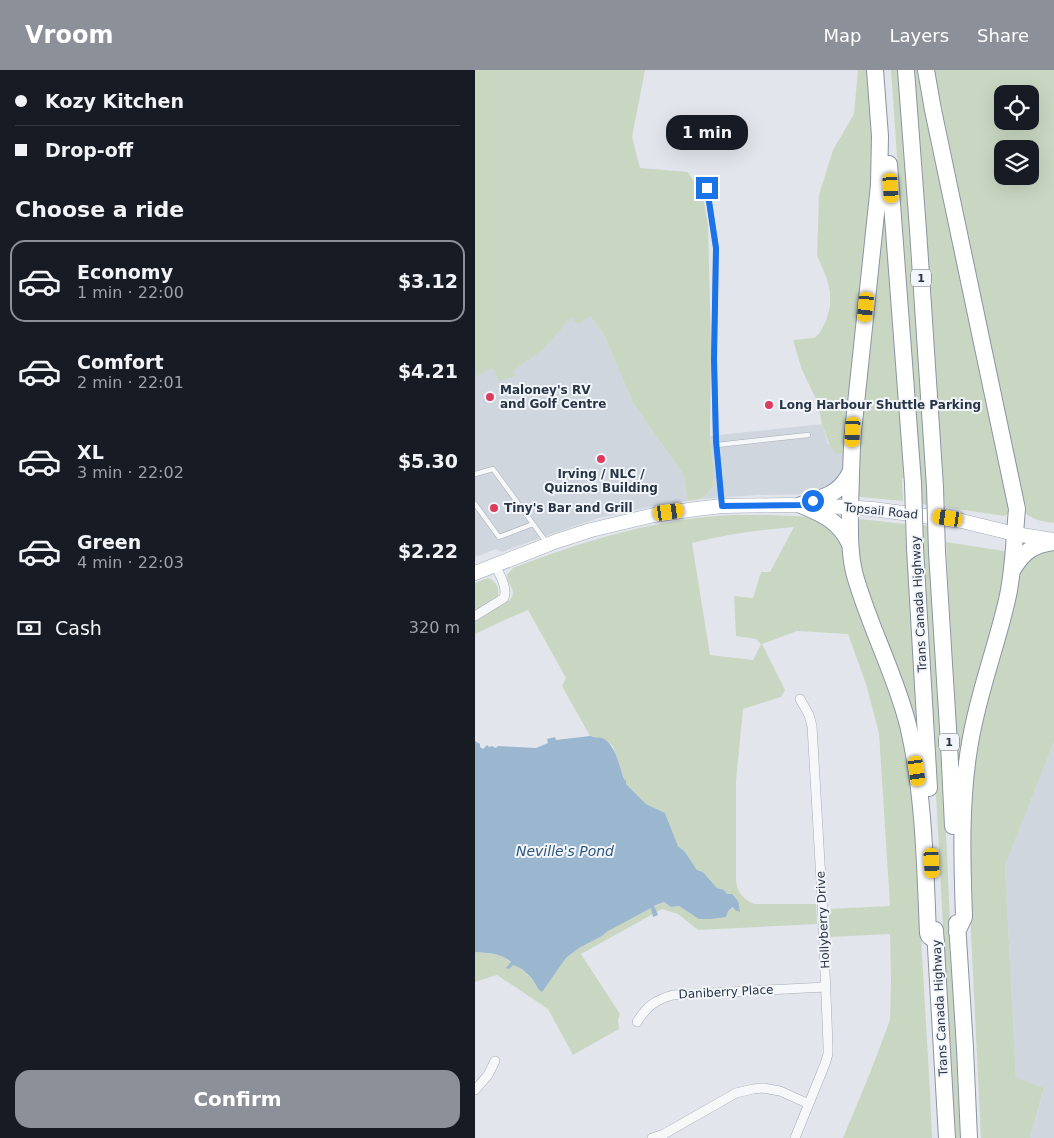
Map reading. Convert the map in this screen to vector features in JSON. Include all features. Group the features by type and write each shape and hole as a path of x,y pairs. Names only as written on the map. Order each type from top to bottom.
{"highway":[{"path":"875,70 880,136 879,185 853,432 849,544 860,590 899,695 910,734 917,771 923,831 928,933 936,947 930,965 937,1090 937,1138"},
{"name":"Trans Canada Highway","path":"882,70 913,483 947,1138"},
{"name":"Trans Canada Highway","path":"906,70 935,487 969,1138"},
{"path":"926,70 1017,510 1013,569 1007,599 975,713 969,744 962,823 964,917 958,937 965,950 977,1138"},
{"path":"801,505 837,490 845,482 851,471"},
{"path":"801,505 824,515 835,523 843,532 849,544"},
{"path":"1013,569 1018,560 1028,550 1054,541"}],"main road":[{"name":"Topsail Road","path":"475,573 584,532 640,518 722,506 801,505 850,507 962,521 1054,541"}],"street":[{"path":"475,616 504,598 505,589 495,565"},
{"name":"Hollyberry Drive","path":"795,1138 828,1054 829,1045 812,726 809,715 800,699"},
{"name":"Daniberry Place","path":"637,1022 652,1004 673,995 826,987"},
{"path":"475,1090 488,1075 495,1061"},
{"path":"652,1138 664,1134 737,1093 753,1088 780,1091 809,1104"}],"lane":[{"path":"707,188 716,248 714,359 717,445 722,506"},
{"path":"717,445 808,435"},
{"path":"475,474 493,469 548,544"},
{"path":"475,504 499,536 533,524"}],"shaded area":[{"path":"475,163 603,333 633,403 683,474 688,501 599,518 502,552 496,549 475,557"},
{"path":"822,424 828,444 847,452 846,472 819,494 758,495 700,499 713,486 714,481 710,436"},
{"path":"1054,742 1054,1138 1030,1138 1044,1089 1016,1078 1005,866"}],"green space":[{"path":"475,70 645,70 632,137 640,168 688,172 703,196 708,225 711,348 710,436 714,476 713,486 700,499 688,501 683,474 633,403 603,333 590,316 578,324 571,318 543,349 513,371 516,376 499,381 493,368 475,377"},
{"path":"858,70 870,70 876,158 847,452 836,454 830,446 822,424 817,401 802,370 793,340 814,338 819,334 826,321 830,306 830,292 827,279 817,255 819,195 833,150 854,114"},
{"path":"891,70 899,70 929,505 921,504"},
{"path":"914,70 923,70 1010,511 1004,516 945,507"},
{"path":"929,70 1054,70 1054,523 1041,521 1022,510"},
{"path":"883,174 904,478 902,478 903,501 861,497 858,496 854,488"},
{"path":"770,515 817,517 839,534 902,720 915,814 932,1138 843,1138 890,1020 891,979 890,934 830,937 828,909 890,906 879,733 866,684 848,634 797,631 762,644 785,690 781,697 743,709 736,781 737,887 743,897 754,904 816,904 817,924 698,930 678,914 662,909 581,954 620,1014 618,1021 619,1029 573,1055 548,1009 497,975 475,982 475,952 503,957 525,972 537,988 544,988 566,958 579,948 602,936 624,921 664,902 671,907 679,906 700,919 728,911 734,907 737,912 724,890 717,888 703,872 697,870 685,852 678,846 665,813 646,804 626,784 613,746 602,738 590,736 562,686 566,678 528,610 475,634 475,621 509,601 512,597 513,591 507,575 513,568 593,540 647,526 703,517","holes":["794,527 770,572 761,572 753,598 734,596 736,636 756,639 761,644 753,660 710,655 692,543 717,537"]},
{"path":"860,519 905,524 919,693 923,783 861,583 857,523"},
{"path":"922,525 929,526 963,1138 954,1138"},
{"path":"946,542 1010,552 960,808"},
{"path":"1054,547 1054,742 1005,866 1016,1078 1044,1088 1030,1138 981,1138 967,852 972,747 1023,561"},
{"path":"488,578 497,586 497,598 475,611 475,583"}],"water":[{"name":"Neville's Pond","path":"590,736 602,738 611,745 626,784 646,804 665,813 678,846 685,852 697,870 703,872 717,888 724,890 727,894 732,894 738,901 740,912 733,907 728,911 726,917 699,919 679,906 671,907 664,902 654,906 658,915 653,917 651,908 579,948 566,958 542,992 530,976 522,970 513,965 509,969 506,968 511,962 507,959 494,954 475,952 475,741 483,749 487,745 496,748 498,746 536,748 548,743 547,739 555,737 556,740"}],"place":[{"name":"Maloney's RV and Golf Centre","path":"490,397"},
{"name":"Long Harbour Shuttle Parking","path":"769,405"},
{"name":"Irving / NLC / Quiznos Building","path":"601,459"},
{"name":"Tiny's Bar and Grill","path":"494,508"}],"route":[{"path":"707,188 716,248 714,359 716,441 722,506 801,505 813,501"}]}
